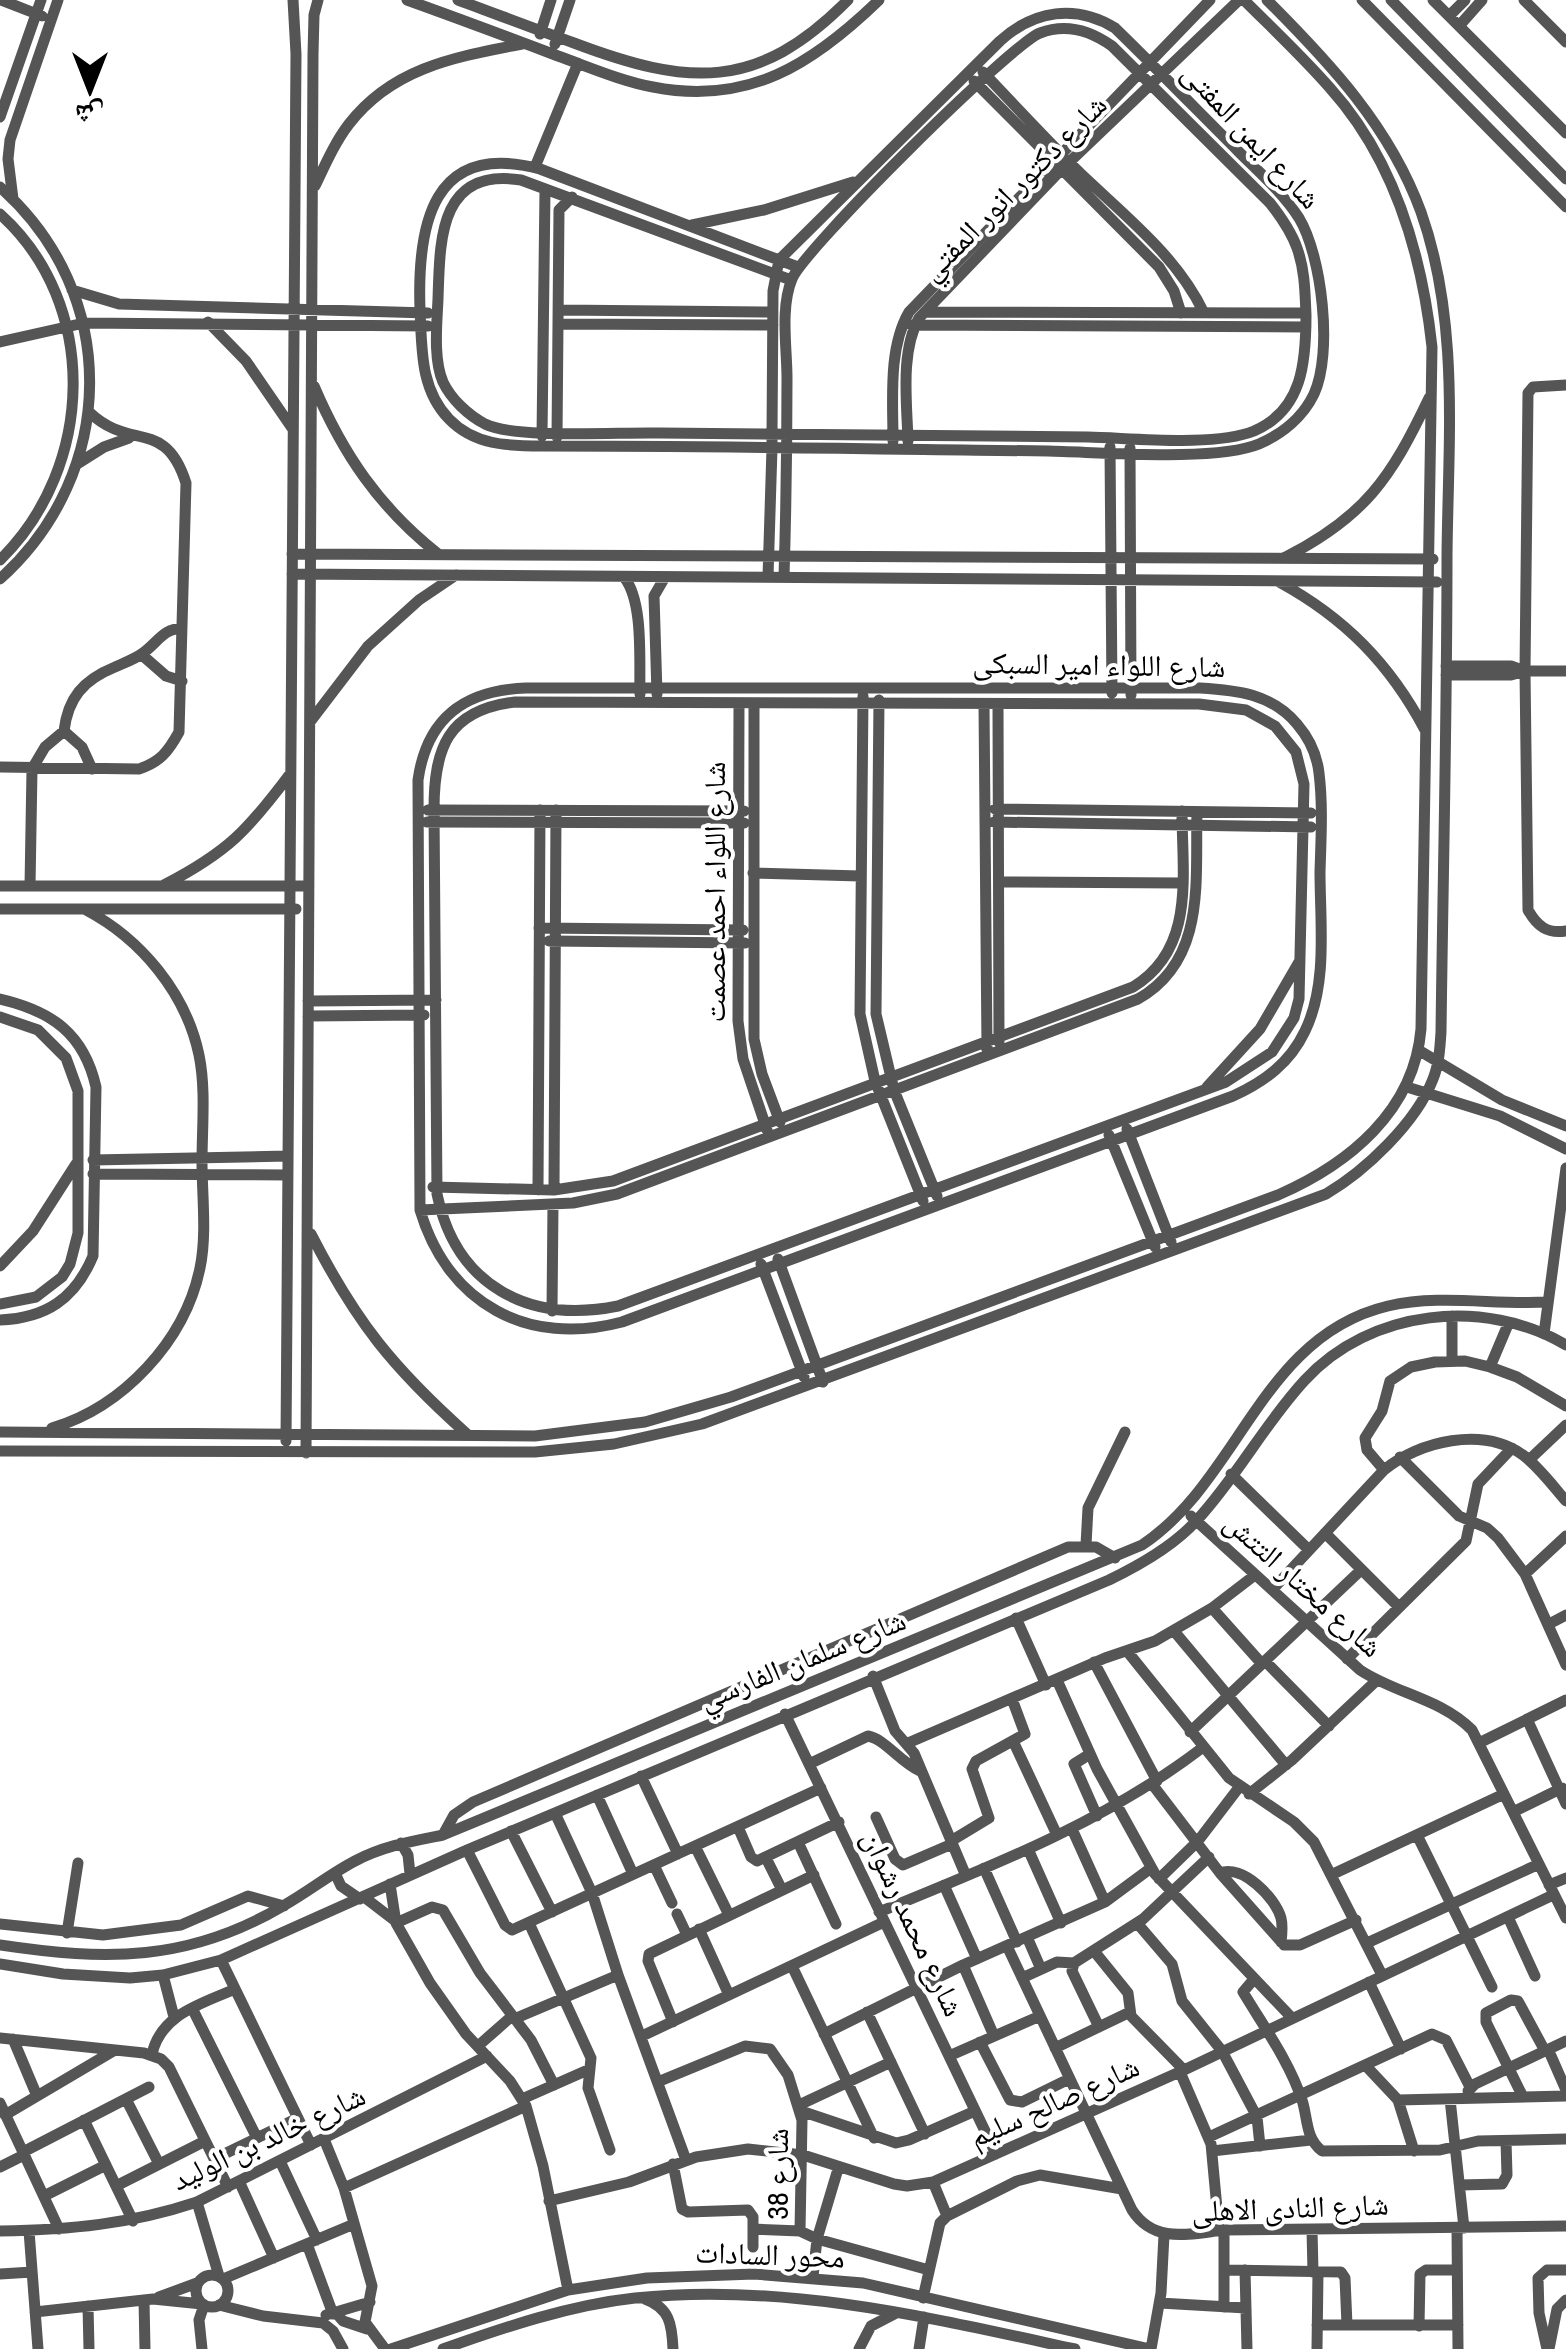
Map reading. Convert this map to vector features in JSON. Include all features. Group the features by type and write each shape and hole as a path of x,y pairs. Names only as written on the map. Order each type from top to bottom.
{"street":[{"path":"1,0 51,19"},
{"path":"0,116 42,0"},
{"path":"0,579 40,537 58,509 78,464 89,412 84,323 72,290 63,269 5,195 10,140 58,0"},
{"path":"286,1452 293,0"},
{"path":"306,1453 314,24 318,0"},
{"path":"406,0 653,87 694,91 736,87 791,69 817,55 879,0"},
{"path":"458,0 643,68 675,74 708,74 740,68 786,50 824,25 848,0"},
{"path":"313,189 347,126 369,101 426,66 530,45 541,31 551,0"},
{"path":"552,53 570,0"},
{"name":"شارع دكتور انور المفتي","path":"892,450 896,349 908,325 1210,0"},
{"path":"0,1432 535,1436 645,1422 730,1396 1278,1194 1322,1174 1350,1155 1408,1087 1420,1051 1432,348 1417,254 1392,188 1358,126 1331,89 1242,0"},
{"name":"شارع دكتور انور المفتي","path":"908,450 909,312 1061,162 1242,0"},
{"path":"0,1451 535,1452 614,1444 702,1424 808,1388 1326,1194 1347,1182 1389,1142 1428,1092 1438,1063 1448,582 1449,375 1442,301 1432,247 1406,175 1366,109 1267,0"},
{"path":"1362,0 1566,207"},
{"path":"1391,0 1566,179"},
{"path":"1433,0 1566,133"},
{"path":"1449,16 1465,0"},
{"path":"1459,26 1482,0"},
{"path":"1524,0 1566,42"},
{"name":"شارع ايمن المفتى","path":"780,260 1012,30 1056,13 1087,14 1115,28 1162,74 1282,196 1308,234 1321,278 1320,372 1307,406 1295,420 1258,444 1210,452 542,446 484,441 465,432 450,420 428,390 420,320 423,235 441,191 478,166 507,162 534,167 798,267"},
{"name":"شارع ايمن المفتى","path":"1058,28 1100,38 1282,218 1298,251 1306,313 1306,354 1298,386 1280,413 1267,424 1230,437 504,431 480,421 458,403 440,372 437,320 442,226 456,202 474,186 496,179 521,180 791,280 798,267 982,80 1028,38 1058,28"},
{"path":"534,167 578,63"},
{"path":"972,70 1159,267 1174,290 1182,313"},
{"path":"1061,162 1169,259 1204,313"},
{"path":"690,226 764,210 857,180"},
{"path":"557,446 559,210 571,199 578,183"},
{"path":"542,446 545,190"},
{"path":"0,214 32,250 49,278 68,326 74,384 63,456 50,488 28,526 0,560"},
{"path":"768,577 774,274 780,260"},
{"path":"784,577 787,308 791,280"},
{"path":"72,290 119,304 312,317 437,320"},
{"path":"560,310 773,318"},
{"path":"909,312 973,319 1306,328"},
{"path":"908,325 973,319 1306,313"},
{"path":"0,342 84,323 208,322 293,316"},
{"path":"560,324 773,318"},
{"path":"208,322 263,382 292,428"},
{"path":"312,381 337,438 370,490 390,513 437,553"},
{"path":"1566,386 1533,387 1528,394 1525,671 1528,910 1535,923 1548,931 1566,931"},
{"path":"1283,558 1341,525 1378,490 1431,394"},
{"path":"89,412 109,428 133,437"},
{"path":"0,767 139,769 156,763 179,732 186,483 180,462 166,444 150,437 133,437 104,447 78,464"},
{"path":"1110,437 1112,704"},
{"path":"1130,438 1132,704"},
{"path":"292,554 1448,560"},
{"path":"292,574 1448,582"},
{"path":"310,722 368,646 419,600 456,575"},
{"path":"624,576 635,597 640,703"},
{"path":"657,703 654,596 665,577"},
{"path":"1275,580 1314,602 1370,649 1406,694 1427,733"},
{"path":"30,886 32,768 45,747 64,731 66,710 74,696 108,669 142,655 164,633 182,628"},
{"path":"142,655 166,676 182,681"},
{"path":"1446,670 1510,676 1525,671 1566,671"},
{"path":"863,687 860,1014 875,1081 926,1210"},
{"path":"878,687 874,982 879,1034 894,1090 941,1204"},
{"name":"شارع اللواء امير السبكى","path":"508,688 657,688 1200,688 1250,693 1267,700 1296,722 1314,753 1321,820 1319,980 1304,1035 1281,1066 1250,1088 622,1322 585,1329 546,1328 512,1319 466,1289 432,1244 420,1210 418,780 426,746 446,716 474,696 508,688"},
{"path":"1199,704 1200,688"},
{"name":"شارع اللواء امير السبكى","path":"515,702 754,703 1199,704 1246,710 1275,726 1286,738 1301,768 1304,820 1299,998 1284,1036 1256,1065 1226,1082 618,1306 585,1312 552,1311 518,1300 474,1271 454,1246 436,1187 436,761 443,745 466,719 481,710 515,702"},
{"name":"شارع اللواء احمد عصمت","path":"739,703 739,1040 767,1130"},
{"name":"شارع اللواء احمد عصمت","path":"754,703 754,1039 781,1124"},
{"path":"991,704 993,1047"},
{"path":"64,731 82,747 92,769"},
{"path":"160,886 215,858 232,844 290,774"},
{"path":"418,816 753,817"},
{"path":"992,816 1321,820"},
{"path":"992,816 998,882 993,1047"},
{"path":"538,1190 540,817"},
{"path":"554,1190 556,817"},
{"path":"781,1124 894,1090 1149,978 1177,937 1182,818"},
{"path":"420,1210 553,1204 617,1194 875,1081 1138,999 1164,981 1183,954 1193,924 1197,818"},
{"path":"753,873 860,876"},
{"path":"998,882 1182,882"},
{"path":"0,886 308,886"},
{"path":"0,909 308,910"},
{"path":"40,1431 101,1406 136,1378 164,1345 185,1310 200,1266 202,1158 198,1054 178,999 129,939 86,910"},
{"path":"539,935 752,936"},
{"path":"1204,1089 1260,1029 1301,958"},
{"path":"0,1000 28,1007 51,1019 82,1046 92,1066 96,1088 96,1235 85,1276 58,1305 22,1319 0,1320"},
{"path":"308,1001 436,1000"},
{"path":"308,1016 436,1015"},
{"path":"0,1017 38,1030 66,1058 78,1091 78,1233 70,1264 62,1277 36,1297 0,1304"},
{"path":"1420,1051 1502,1100 1566,1126"},
{"path":"1408,1087 1500,1116 1566,1149"},
{"path":"1123,1120 1175,1251"},
{"path":"1105,1126 1159,1257"},
{"path":"418,1186 554,1190 613,1181 767,1130"},
{"path":"78,1160 288,1156"},
{"path":"0,1266 33,1232 78,1160"},
{"path":"1544,1334 1566,1168"},
{"path":"78,1174 288,1175"},
{"path":"552,1311 553,1204"},
{"path":"309,1231 339,1290 376,1343 418,1390 467,1434"},
{"path":"774,1248 823,1382"},
{"path":"758,1255 808,1388"},
{"name":"شارع سلمان الفارسي","path":"0,1945 75,1955 158,1953 212,1938 284,1906 335,1872 378,1850 443,1834 1114,1558 1156,1536 1184,1510 1280,1375 1323,1335 1385,1307 1422,1301 1547,1302"},
{"path":"1452,1316 1452,1361"},
{"name":"شارع سلمان الفارسي","path":"0,1964 96,1977 163,1975 221,1960 410,1874 1128,1570 1197,1521 1306,1378 1338,1352 1392,1326 1452,1316 1509,1322 1564,1340"},
{"path":"1490,1366 1509,1322"},
{"path":"1384,1470 1367,1450 1365,1438 1382,1411 1390,1381 1411,1367 1452,1361 1490,1366 1535,1386 1566,1406"},
{"path":"1529,1460 1566,1425"},
{"path":"1086,1545 1088,1508 1125,1432"},
{"path":"1272,1590 1384,1470 1400,1457 1427,1446 1455,1440 1512,1448 1529,1460 1566,1501"},
{"path":"1347,1659 1466,1541 1478,1484 1512,1448"},
{"path":"1400,1457 1459,1516 1487,1528 1498,1538 1525,1574 1566,1664"},
{"path":"1231,1474 1309,1550"},
{"name":"شارع مختار التتش","path":"1184,1510 1347,1659 1376,1681 1448,1710 1480,1742 1566,1918"},
{"path":"1325,1533 1398,1608"},
{"path":"1525,1574 1566,1536"},
{"path":"443,1834 454,1815 473,1802 1068,1547 1086,1545 1114,1558"},
{"path":"1190,1732 1361,1570"},
{"path":"908,1744 1174,1631 1255,1575"},
{"path":"1212,1608 1329,1726"},
{"path":"1549,1624 1566,1615"},
{"path":"1016,1618 1155,1873 1292,2018"},
{"path":"1174,1631 1286,1764"},
{"path":"1126,1651 1202,1748 1244,1790 1305,1831 1333,1874 1382,1975"},
{"path":"1094,1662 1155,1783 1220,1872 1281,1942 1289,1947 1300,1945 1356,1920"},
{"path":"873,1676 896,1731 908,1744 966,1876"},
{"path":"824,2034 1105,1902 1155,1873 1198,1841 1244,1790 1286,1764 1376,1681"},
{"path":"876,1817 894,1859 903,1865 952,1842 989,1818 973,1765 1022,1739 1025,1730 1012,1699"},
{"path":"1480,1742 1566,1700"},
{"name":"شارع محمد رشوان","path":"785,1714 996,2154"},
{"path":"1527,1720 1563,1788 1566,1804"},
{"path":"809,1764 868,1736 875,1737 898,1760 920,1772"},
{"path":"1014,1743 1057,1836"},
{"path":"642,2036 792,1966 944,1885 1072,1829 1155,1783 1202,1748"},
{"path":"1090,1754 1074,1764 1096,1816"},
{"path":"641,1776 678,1854"},
{"path":"467,1850 506,1928 512,1930 821,1788"},
{"path":"1513,1812 1563,1788"},
{"path":"1333,1874 1504,1794"},
{"path":"597,1795 634,1874"},
{"path":"556,1813 592,1893 618,1975 660,2081 679,2162 684,2212 748,2210 753,2217 753,2247"},
{"path":"738,1826 751,1857 757,1861 839,1822"},
{"path":"1072,1829 1105,1902"},
{"path":"512,1831 552,1912"},
{"path":"1417,1835 1492,1987"},
{"path":"798,1842 836,1924"},
{"path":"401,1843 408,1854 410,1874"},
{"path":"695,1846 729,1915"},
{"path":"1028,1848 1060,1923"},
{"path":"1022,1978 1062,1961 1074,1963 1137,1924 1209,1856"},
{"path":"766,1858 782,1890"},
{"path":"67,1933 78,1862"},
{"path":"1366,1943 1539,1864"},
{"path":"654,1865 674,1909 693,1932 729,1996"},
{"path":"984,1868 1017,1942 1041,1970"},
{"path":"335,1872 346,1892 383,1909 396,1923 441,2000 524,2102 568,2290"},
{"path":"1220,1872 1240,1872 1277,1908 1282,1924 1281,1942"},
{"path":"673,2022 648,1958 652,1952 814,1875"},
{"name":"شارع صالح سليم","path":"549,2201 629,2182 679,2162 748,2149 803,2155 907,2186 933,2182 1182,2071 1508,1917 1566,1878"},
{"path":"390,1884 396,1923"},
{"path":"944,1885 977,1960"},
{"path":"0,1924 67,1933 142,1932 180,1925 248,1896 284,1906"},
{"path":"396,1923 432,1908 443,1910 480,1974 540,2054 554,2085"},
{"path":"1508,1917 1536,1976"},
{"path":"529,1922 591,2058 588,2088 610,2150"},
{"path":"1137,1924 1172,1964 1182,2001 1222,2051 1257,2117 1260,2146"},
{"name":"شارع النادى الاهلى","path":"1017,1942 1022,1978 1136,2217 1164,2234 1566,2226"},
{"path":"1094,1951 1128,1993 1130,2012 1182,2071 1209,2136 1221,2230 1224,2307"},
{"path":"221,1960 311,2145"},
{"path":"1074,1963 1072,1971 1099,2026"},
{"path":"792,1966 874,2138"},
{"path":"963,1966 994,2036"},
{"path":"163,1975 174,2017"},
{"path":"478,2046 513,2018 618,1975"},
{"path":"1254,1978 1243,1992 1267,2029 1301,2097 1311,2140 1322,2151 1414,2151 1457,2148 1478,2141 1566,2140"},
{"path":"1369,1982 1401,2049"},
{"path":"148,2054 174,2017 235,1988"},
{"path":"1469,2093 1524,2097 1566,2093 1521,2003 1515,2000 1486,2013 1485,2019 1524,2097"},
{"path":"192,2008 256,2138"},
{"path":"867,2012 925,2134"},
{"path":"1055,2048 1130,2012"},
{"path":"949,2056 1040,2016"},
{"path":"1209,2136 1432,2034 1442,2036 1469,2093"},
{"path":"6,2039 148,2054 169,2067 214,2159 234,2184 274,2258"},
{"path":"6,2039 37,2096"},
{"path":"1398,2100 1450,2099 1469,2093 1509,2068 1566,2041"},
{"path":"980,2042 1010,2100 1022,2102 1069,2080"},
{"name":"شارع 38","path":"660,2081 745,2046 762,2045 782,2061 800,2108 800,2231 929,2270"},
{"path":"59,2230 3,2109 37,2096 115,2050"},
{"name":"شارع خالد بن الوليد","path":"0,2232 133,2221 197,2202 487,2056"},
{"path":"800,2108 891,2062"},
{"path":"1366,2066 1398,2100 1414,2151"},
{"path":"344,2188 590,2069"},
{"path":"0,2167 150,2086"},
{"path":"126,2099 159,2164"},
{"path":"1450,2099 1460,2184 1458,2349"},
{"path":"800,2108 896,2143 975,2111"},
{"path":"214,2159 298,2118"},
{"path":"84,2120 133,2221"},
{"path":"324,2139 344,2188 372,2286 365,2315 367,2329"},
{"path":"1212,2151 1311,2140"},
{"path":"116,2186 205,2141"},
{"path":"1460,2184 1502,2184 1507,2175 1506,2141"},
{"path":"280,2161 337,2316 343,2349"},
{"path":"44,2196 106,2165"},
{"path":"813,2277 817,2239 838,2168"},
{"path":"923,2298 940,2223 947,2216 1017,2181 1040,2175 1122,2189"},
{"path":"933,2182 947,2216"},
{"path":"197,2202 223,2281 226,2298 219,2305"},
{"path":"223,2281 354,2224"},
{"path":"753,2229 800,2231"},
{"path":"1312,2230 1317,2349"},
{"path":"29,2231 38,2349"},
{"path":"1151,2349 1160,2303 1164,2234"},
{"path":"1224,2270 1341,2272 1346,2325"},
{"path":"1246,2270 1247,2349"},
{"path":"1419,2326 1420,2274 1426,2270 1457,2270"},
{"path":"1548,2349 1538,2278 1547,2270 1566,2270"},
{"path":"0,2274 32,2272"},
{"path":"149,2300 197,2283 208,2274 223,2281 262,2316"},
{"path":"753,2296 754,2274"},
{"name":"محور السادات","path":"388,2349 568,2290 647,2278 754,2274 863,2282 1151,2349"},
{"path":"197,2283 195,2292 203,2304 199,2320 202,2349"},
{"name":"محور السادات","path":"448,2347 589,2306 636,2298 717,2294 924,2316 1075,2349"},
{"path":"636,2298 659,2305 667,2314 673,2349"},
{"path":"35,2312 149,2300 219,2305 262,2316 302,2319 337,2316 370,2302"},
{"path":"145,2349 149,2300"},
{"path":"1548,2349 1558,2309 1566,2300"},
{"path":"1160,2303 1246,2308"},
{"path":"88,2306 89,2349"},
{"path":"859,2349 871,2326 896,2312"},
{"path":"337,2316 367,2329 388,2349"},
{"path":"918,2349 924,2316"},
{"path":"478,2317 479,2330 485,2335"},
{"path":"302,2319 328,2326 343,2349"},
{"path":"1317,2325 1458,2325"},
{"path":"447,2328 454,2333 448,2347"}]}
